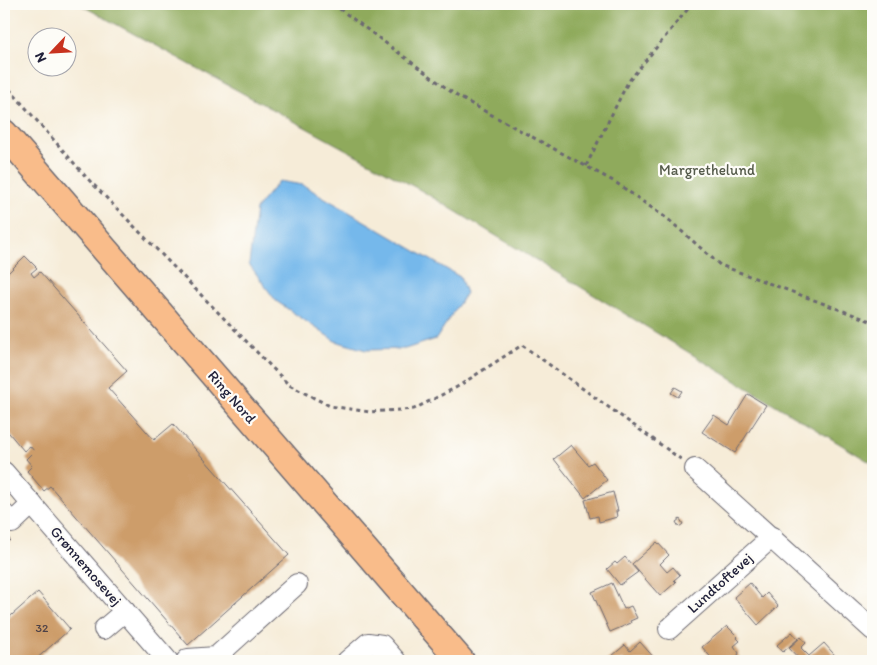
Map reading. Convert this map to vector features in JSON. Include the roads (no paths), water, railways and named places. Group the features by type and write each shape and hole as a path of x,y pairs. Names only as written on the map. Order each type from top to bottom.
{"main road":[{"name":"Ring Nord","path":"4,133 461,661"}],"street":[{"path":"695,469 873,630"},
{"name":"Grønnemosevej","path":"4,472 168,661"},
{"path":"4,514 12,523 32,504"},
{"name":"Lundtoftevej","path":"669,629 772,537"},
{"path":"186,661 188,659 216,657 297,584"},
{"path":"104,629 124,611"},
{"path":"347,661 368,643 382,645 396,661"}],"water":[{"path":"279,181 303,185 460,277 466,293 436,339 405,349 366,350 335,341 276,301 249,264 256,209"}],"park label":[{"name":"Margrethelund","path":"707,170"}]}
